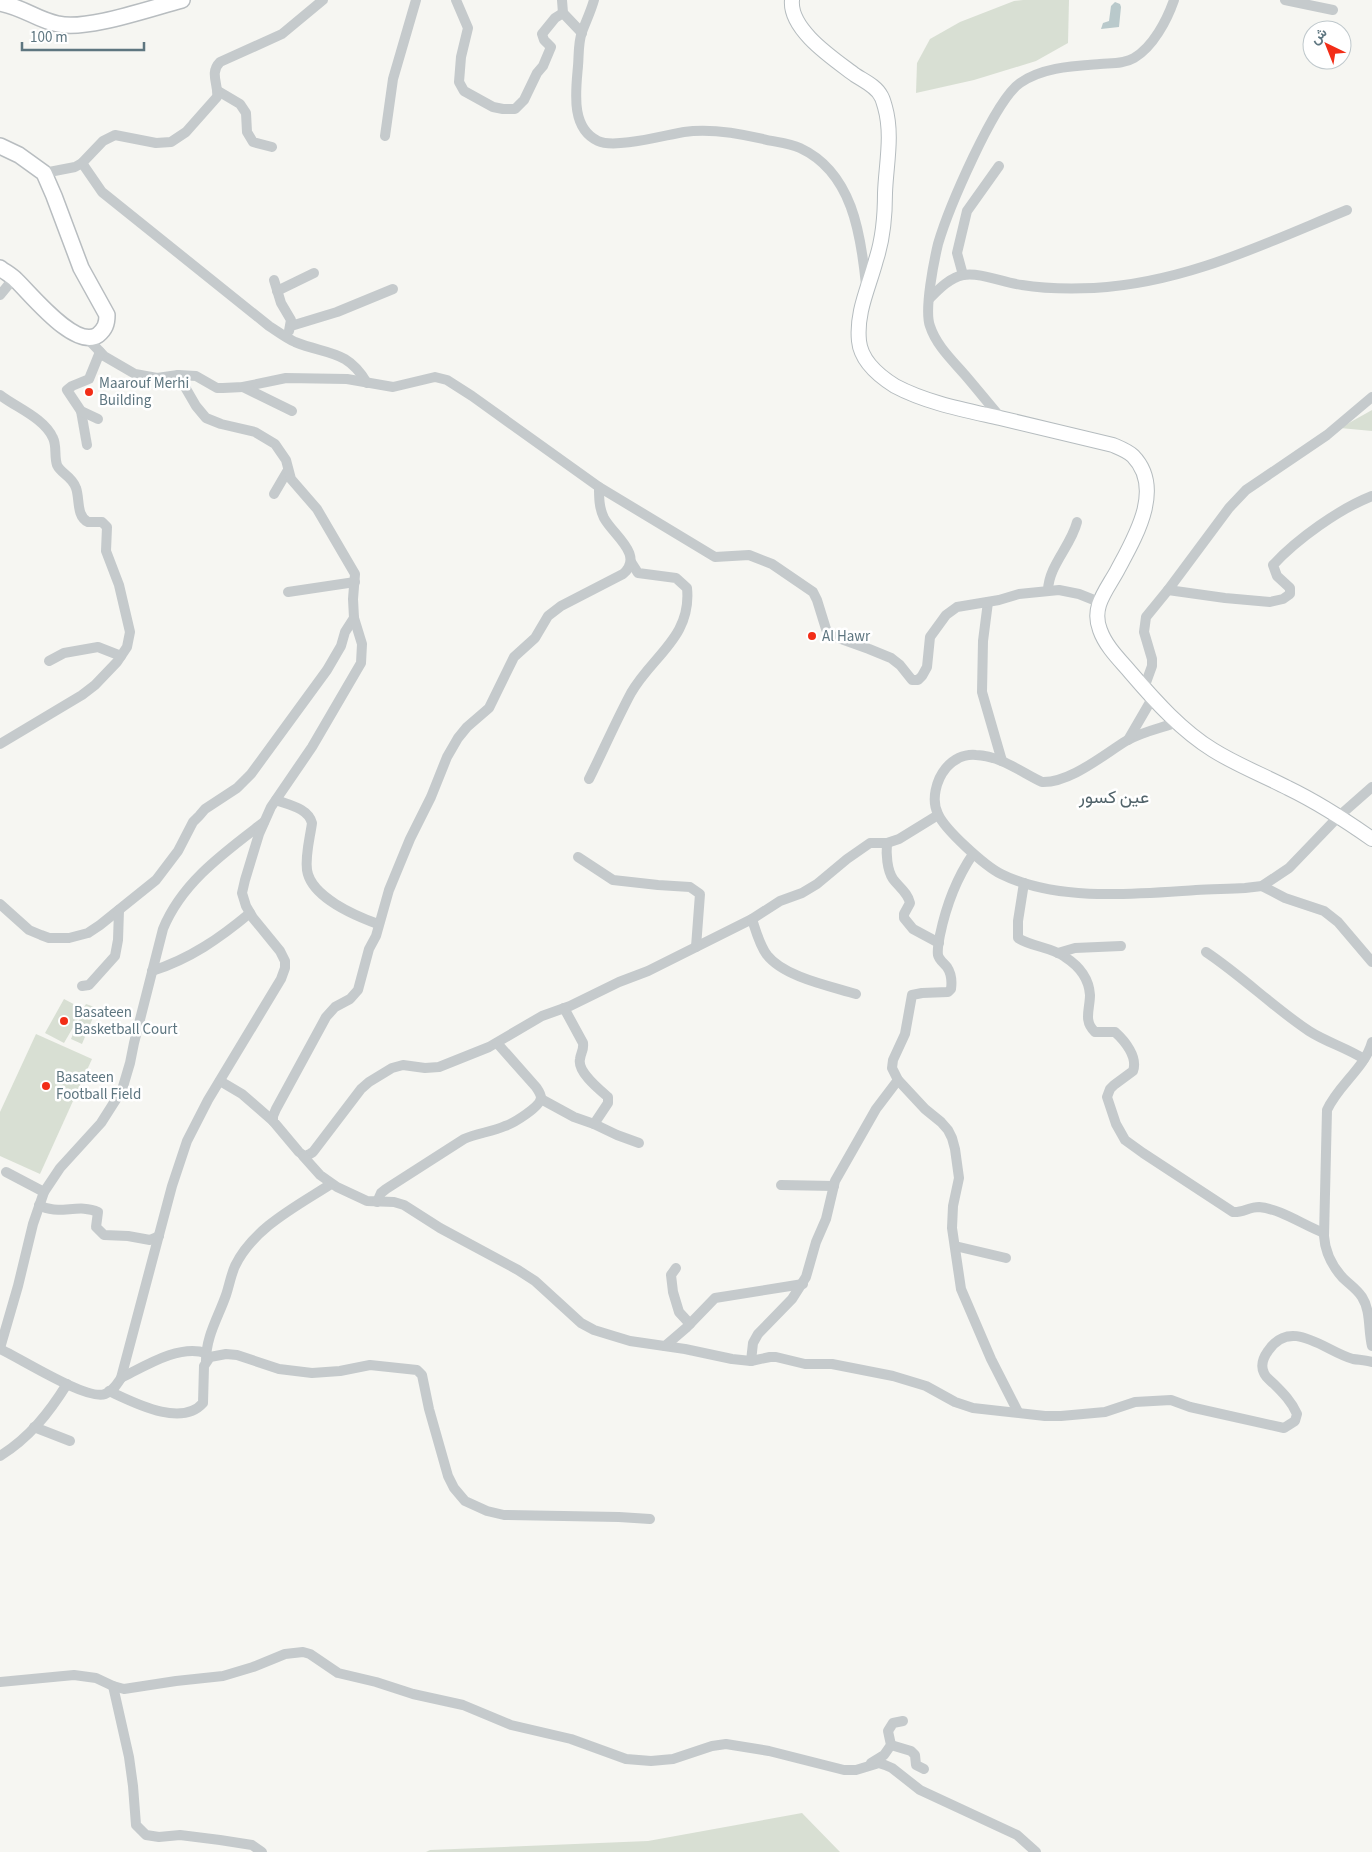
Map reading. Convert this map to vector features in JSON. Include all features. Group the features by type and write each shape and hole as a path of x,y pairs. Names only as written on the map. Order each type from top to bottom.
{"main road":[{"path":"0,3 14,6 57,24 70,26 103,20 182,0"},
{"path":"792,0 791,5 796,19 805,32 829,55 870,84 881,96 886,110 889,133 884,220 877,260 866,288 858,321 859,342 862,354 871,366 887,380 908,392 950,405 1114,445 1132,455 1139,464 1147,488 1144,512 1127,551 1099,602 1097,620 1106,644 1148,692 1178,722 1213,750 1289,788 1372,838"},
{"path":"0,146 19,155 44,173 81,268 107,315 107,324 96,336 87,338 74,334 14,278 0,268"}],"street":[{"path":"44,173 75,167 82,163 104,141 115,135 156,144 171,142 178,138 217,97 218,91 214,71 220,62 282,34 323,0"},
{"path":"385,136 393,79 416,0"},
{"path":"456,0 468,28 459,82 464,91 492,107 503,109 515,109 524,100 537,73 543,66 550,47 542,34 555,18 563,13"},
{"path":"562,0 563,13 582,33"},
{"path":"594,0 579,46 576,108 582,126 591,136 598,142 611,143 634,141 686,131 715,131 750,136 798,147 813,155 827,166 838,180 848,201 857,224 862,248 866,288"},
{"path":"1001,418 940,346 933,335 928,319 928,299 938,243 957,194 995,116 1010,92 1020,83 1049,70 1076,65 1124,62 1133,59 1150,43 1163,23 1174,0"},
{"path":"1285,0 1333,10"},
{"path":"218,91 240,104 246,113 247,132 253,142 272,147"},
{"path":"82,163 102,192 262,320 294,342 345,358 361,373 366,382"},
{"path":"962,275 957,253 967,211 999,166"},
{"path":"928,299 962,275 974,275 1011,284 1042,288 1072,289 1136,284 1194,271 1347,210"},
{"path":"277,291 314,273"},
{"path":"0,295 14,278"},
{"path":"274,280 281,303 291,320 291,326 285,335"},
{"path":"291,326 337,312 393,289"},
{"path":"87,338 114,363 135,374 157,378 178,375 196,376 216,388 243,386 286,378 326,378 393,387 435,377 447,380 599,487 714,557 749,555 772,564 813,592 818,600 826,629 830,635 891,658 900,665 912,680 918,680 927,667 930,637 946,615 957,607 1048,590 1079,594 1099,602"},
{"path":"87,445 80,411 66,390 89,379 100,352"},
{"path":"178,375 196,406 206,418 267,438 282,453 296,486 317,509 355,574 354,618 362,644 362,663 312,747 276,800 254,847 242,893 250,913 280,951 285,960 285,968 281,979 220,1081 187,1141 177,1168 121,1378 115,1388 104,1394 97,1395 66,1384 0,1348 16,1294 38,1205 60,1168 105,1118 122,1090 163,929 169,915 184,891 202,873 265,821"},
{"path":"243,386 292,411"},
{"path":"0,395 35,418 49,432 54,442 57,465 72,479 76,487 82,517 88,522 102,522 107,528 106,551 119,586 130,632 127,647 105,676 82,695 0,744"},
{"path":"1128,740 1148,692 1152,659 1144,632 1144,622 1151,610 1246,490 1327,435 1372,396"},
{"path":"80,411 98,419"},
{"path":"274,494 288,470"},
{"path":"273,1122 276,1109 326,1018 335,1007 350,999 358,990 369,949 376,936 389,890 403,854 458,738 467,727 489,708 514,657 535,638 544,622 554,612 622,574 629,567 631,557 628,549 603,518 600,507 599,487"},
{"path":"1168,590 1270,602 1283,599 1290,594 1290,588 1277,576 1273,565 1284,552 1352,504 1372,496"},
{"path":"1048,590 1048,582 1053,570 1072,538 1077,522"},
{"path":"589,779 632,691 680,632 687,613 689,601 688,588 676,578 638,573 631,562"},
{"path":"288,592 355,582"},
{"path":"988,602 983,641 982,692 1002,761"},
{"path":"0,904 35,933 49,938 78,937 88,933 119,910 161,874 178,850 193,822 205,809 237,788 251,774 330,665 354,618"},
{"path":"49,661 64,653 98,647 121,656"},
{"path":"1178,722 1128,740 1071,775 1047,782 1042,782 1002,761 979,755 966,755 952,762 943,772 936,787 935,802 938,815 972,854 1002,874 1024,883 1056,890 1101,895 1245,888 1262,886 1289,868 1338,817 1372,788"},
{"path":"276,800 300,809 311,817 312,823 306,869 313,884 339,906 355,916 378,924"},
{"path":"303,1156 308,1156 313,1152 361,1089 380,1075 403,1065 425,1068 439,1067 455,1062 496,1043 542,1016 648,971 752,919 780,901 802,893 817,884 870,843 887,843 899,839 938,815"},
{"path":"887,843 889,868 892,878 906,894 910,902 904,918 913,929 939,943"},
{"path":"972,854 954,887 943,919 939,943 939,957 948,968 951,978 951,989 948,992 912,995 905,1034 893,1060 892,1068 898,1080 925,1109 941,1122 952,1138 959,1178 952,1220 960,1284 967,1305 991,1359 1018,1412"},
{"path":"578,857 613,880 690,887 700,894 696,947"},
{"path":"1024,883 1018,921 1018,938 1058,953 1070,960 1085,976 1090,996 1087,1016 1091,1029 1095,1032 1115,1032 1132,1055 1135,1063 1133,1071 1114,1084 1110,1089 1108,1097 1116,1124 1125,1140 1143,1154 1233,1212 1239,1213 1258,1207 1286,1216 1324,1233"},
{"path":"1262,886 1285,898 1324,911 1338,922 1372,962"},
{"path":"82,986 88,984 114,956 118,940 119,910"},
{"path":"152,971 182,961 215,940 250,913"},
{"path":"752,919 759,940 767,955 777,964 791,972 856,994"},
{"path":"1058,953 1075,948 1120,946"},
{"path":"1206,952 1228,967 1265,999 1311,1032 1368,1057"},
{"path":"564,1008 583,1043 584,1049 580,1059 581,1065 594,1086 608,1097 608,1103 594,1124"},
{"path":"1372,1042 1368,1057 1332,1100 1327,1110 1324,1176 1324,1233 1328,1255 1334,1267 1361,1295 1366,1305 1372,1346"},
{"path":"377,1202 381,1193 394,1183 464,1139 504,1127 528,1113 541,1099 541,1094 536,1087 496,1043"},
{"path":"751,1361 753,1343 758,1334 792,1299 803,1284 809,1272 815,1248 826,1219 834,1186 843,1166 876,1109 898,1080"},
{"path":"220,1081 242,1094 273,1122 320,1176 331,1184 355,1197 404,1205 440,1228 535,1281 581,1323 594,1330 630,1340 751,1361 770,1357 805,1364 832,1364 893,1376 916,1383 933,1389 966,1406 1045,1416 1105,1412 1135,1402 1171,1400 1190,1407 1284,1428 1295,1421 1297,1414 1289,1400 1263,1372 1262,1364 1264,1358 1273,1344 1280,1339 1298,1336 1322,1343 1329,1349 1353,1359 1372,1362"},
{"path":"541,1099 574,1116 640,1143"},
{"path":"6,1172 44,1192"},
{"path":"109,1391 136,1404 157,1410 192,1412 203,1403 204,1366 210,1334 236,1265 247,1247 260,1233 279,1218 331,1184"},
{"path":"781,1185 834,1186"},
{"path":"38,1205 44,1208 67,1211 90,1208 98,1212 96,1227 104,1235 128,1236 150,1240 159,1236"},
{"path":"955,1246 1006,1258"},
{"path":"676,1268 671,1275 673,1292 679,1312 690,1324"},
{"path":"665,1346 715,1298 803,1284"},
{"path":"121,1378 172,1354 196,1350 210,1358 216,1355 237,1355 279,1369 312,1373 340,1371 370,1365 414,1369 422,1375 429,1410 448,1476 454,1488 465,1501 488,1511 504,1515 650,1519"},
{"path":"0,1456 28,1436 46,1415 66,1384"},
{"path":"34,1427 70,1441"},
{"path":"0,1682 74,1675 96,1678 124,1689 223,1676 253,1667 285,1654 303,1652 310,1654 338,1673 376,1682 413,1694 464,1705 511,1725 571,1739 626,1759 651,1762 673,1759 712,1746 726,1744 770,1751 844,1770 856,1770 879,1763 892,1768 920,1790 1017,1835 1036,1852"},
{"path":"113,1686 134,1786 136,1825 140,1830 146,1835 180,1835 252,1845 262,1852"},
{"path":"866,1767 884,1755 891,1745 888,1731 893,1723 903,1721"},
{"path":"891,1745 911,1751 915,1755 916,1765 924,1769"}],"shaded area":[{"path":"1069,0 1068,43 1036,61 974,80 916,93 917,63 930,39 960,22 1014,1"},
{"path":"1115,2 1120,4 1121,7 1119,27 1101,29 1103,23 1109,21 1111,6"},
{"path":"1372,410 1372,431 1340,428"},
{"name":"Basateen Basketball Court","path":"64,999 83,1009 86,1004 97,1008 82,1044 71,1039 82,1012 64,1043 45,1033"},
{"name":"Basateen Football Field","path":"36,1034 92,1059 40,1174 0,1156 0,1112"},
{"path":"802,1813 840,1852 426,1852 430,1850 648,1841"}],"place":[{"name":"Maarouf Merhi Building","path":"89,392"},
{"name":"Al Hawr","path":"812,636"},
{"name":"Basateen Basketball Court","path":"64,1021"},
{"name":"Basateen Football Field","path":"46,1086"}],"district":[{"name":"عين كسور","path":"1114,797"}]}
